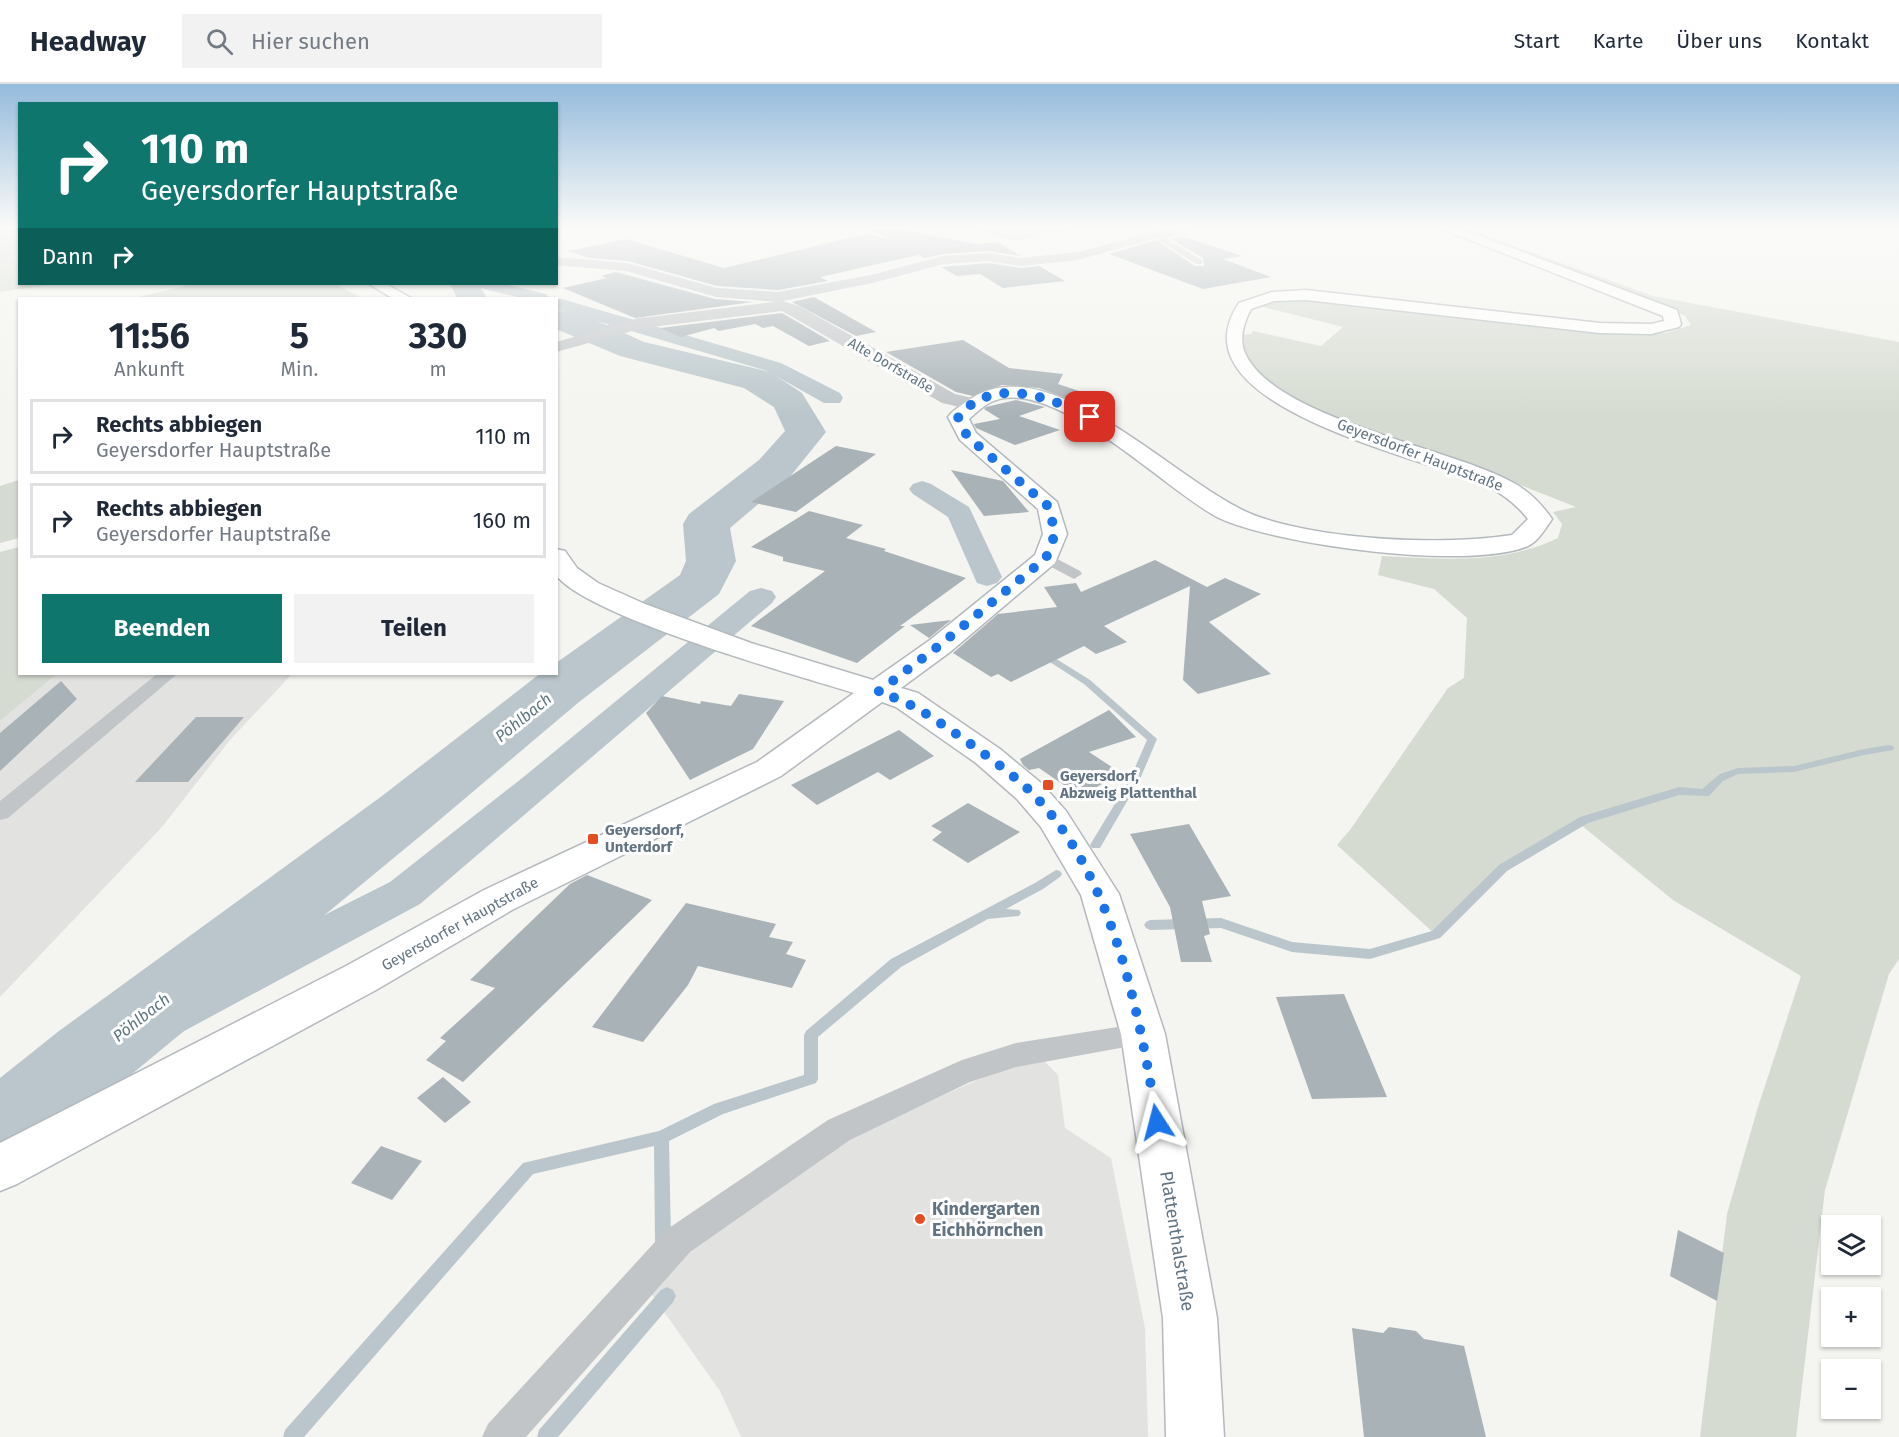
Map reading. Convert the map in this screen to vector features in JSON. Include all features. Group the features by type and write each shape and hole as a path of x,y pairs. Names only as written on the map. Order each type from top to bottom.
{"main road":[{"name":"Geyersdorfer Hauptstraße","path":"969,403 1000,394 1024,394 1054,399 1090,417 1227,513 1287,531 1386,545 1464,548 1520,541 1540,519 1529,502 1496,481 1291,405 1259,384 1240,361 1233,339 1236,320 1245,306 1272,297 1306,295 1600,328 1651,329 1673,324 1671,314 1608,290"},
{"path":"969,403 958,417 967,436 1049,507 1055,534 1046,558"},
{"name":"Geyersdorfer Hauptstraße","path":"0,1168 361,978 498,900 769,769 940,645 1046,558"},
{"name":"Plattenthalstraße","path":"558,559 568,573 589,589 635,610 741,649 907,700 988,756 1029,791 1054,819 1100,894 1143,1034 1190,1318 1195,1437"}],"street":[{"path":"709,290 780,301"},
{"path":"558,346 638,324 780,301 825,290"},
{"name":"Alte Dorfstraße","path":"780,301 949,399 969,403"}],"lane":[{"path":"1046,558 1074,574"},
{"path":"0,813 167,675"},
{"path":"501,1437 678,1241 839,1130 973,1068 1016,1055 1143,1034"}],"shaded area":[{"path":"167,290 347,290 359,297 138,297"},
{"path":"1620,290 1637,290 1653,296 1899,342 1899,959 1889,974 1825,1190 1796,1437 1700,1437 1727,1214 1758,1107 1801,976 1673,900 1581,825 1503,868 1436,935 1337,845 1350,830 1448,688 1464,678 1467,618 1434,589 1378,575 1382,556 1450,559 1516,553 1558,538 1562,524 1553,512 1576,507 1500,477 1350,425 1292,398 1274,388 1259,373 1243,349 1241,335 1251,334 1253,331 1321,346 1343,327 1259,306 1295,298 1635,333 1666,333 1691,325 1685,316"},
{"path":"18,480 18,538 0,543 0,486"},
{"path":"18,547 18,675 56,675 0,721 0,552"},
{"path":"56,675 291,675 230,740 162,827 0,997 0,721"},
{"name":"Kindergarten Eichhörnchen","path":"1037,1054 1058,1075 1065,1128 1111,1158 1145,1328 1148,1437 741,1437 720,1391 648,1289 677,1247 846,1138"}],"building":[{"path":"568,290 683,290 715,299 753,302 635,318"},
{"path":"814,297 876,332 856,336 792,302"},
{"path":"782,313 830,341 809,346 773,326 763,328 755,324 719,331 714,328 681,337 660,328"},
{"path":"963,340 1009,368 1063,374 1058,384 1085,393 1068,399 1039,388 1002,385 973,396 956,392 886,352"},
{"path":"1016,400 1045,407 1019,416 1060,430 1015,445 976,428 974,424 1000,419 984,409 986,407"},
{"path":"836,446 876,454 796,512 751,502"},
{"path":"951,470 1003,481 1029,512 984,516"},
{"path":"809,511 863,525 846,538 886,549 884,551 966,578 900,626 905,626 857,663 751,626 825,571 783,561 783,557 751,547"},
{"path":"1155,560 1207,587 1225,578 1261,594 1209,622 1271,674 1198,694 1183,680 1190,586 1104,626 1127,642 1096,654 1084,646 1011,682 998,674 991,677 953,653 998,614 1057,607 1044,587 1076,583 1081,592"},
{"path":"951,620 929,638 910,625"},
{"path":"61,681 77,699 0,771 0,733"},
{"path":"739,694 784,701 753,749 690,780 646,713 662,696 700,704 701,701 731,706"},
{"path":"1109,710 1136,737 1089,752 1121,773 1083,795 1071,786 1068,788 1039,768 1029,770 1023,765 1020,759"},
{"path":"196,717 244,717 188,782 135,782"},
{"path":"899,730 934,756 890,780 878,772 817,805 791,785"},
{"path":"968,803 1020,832 968,863 932,840 942,832 931,826"},
{"path":"1189,824 1231,896 1202,901 1210,934 1204,936 1212,962 1181,962 1170,907 1130,834"},
{"path":"587,875 652,900 463,1082 426,1060 446,1041 440,1038 495,988 470,980 570,884"},
{"path":"686,903 776,924 769,937 793,942 786,954 806,960 792,988 698,966 688,985 643,1042 592,1027"},
{"path":"1344,994 1387,1097 1312,1099 1276,997"},
{"path":"443,1077 471,1102 445,1123 417,1098"},
{"path":"381,1146 422,1161 392,1200 351,1183"},
{"path":"1678,1230 1724,1253 1717,1301 1670,1276"},
{"path":"1389,1327 1416,1331 1424,1339 1464,1346 1486,1437 1364,1437 1352,1328 1383,1333"}],"waterway":[{"name":"Pöhlbach","path":"468,290 471,297"},
{"path":"510,290 536,297"},
{"path":"558,304 774,367 832,398"},
{"name":"Pöhlbach","path":"0,1133 90,1057 406,812 558,689 701,583 711,561 706,524 774,469 806,432 789,401 757,380 632,349 571,321 558,319"},
{"path":"588,330 644,319"},
{"path":"922,489 960,513 987,577"},
{"path":"90,1057 405,893 540,784 761,597"},
{"path":"1042,653 1087,682 1152,739 1135,779 1096,845"},
{"path":"1150,925 1221,923 1292,947 1370,954 1436,935 1503,868 1584,820 1679,791 1705,793 1719,779 1738,771 1794,769 1889,748"},
{"path":"661,1137 719,1109 811,1079 811,1035 896,963 1039,886 1056,874"},
{"path":"991,915 1015,913"},
{"path":"292,1437 528,1168 661,1137"},
{"path":"661,1137 663,1241"},
{"path":"546,1437 667,1296"}],"place":[{"name":"Geyersdorf, Abzweig Plattenthal","path":"1048,785"},
{"name":"Geyersdorf, Unterdorf","path":"593,839"},
{"name":"Kindergarten Eichhörnchen","path":"920,1219"}],"route":[{"path":"1090,417 1054,399 1024,394 1000,394 969,403 958,417 967,436 1049,507 1055,534 1046,558 940,645 878,692 907,700 988,756 1029,791 1054,819 1100,894 1138,1013 1157,1122"}]}
